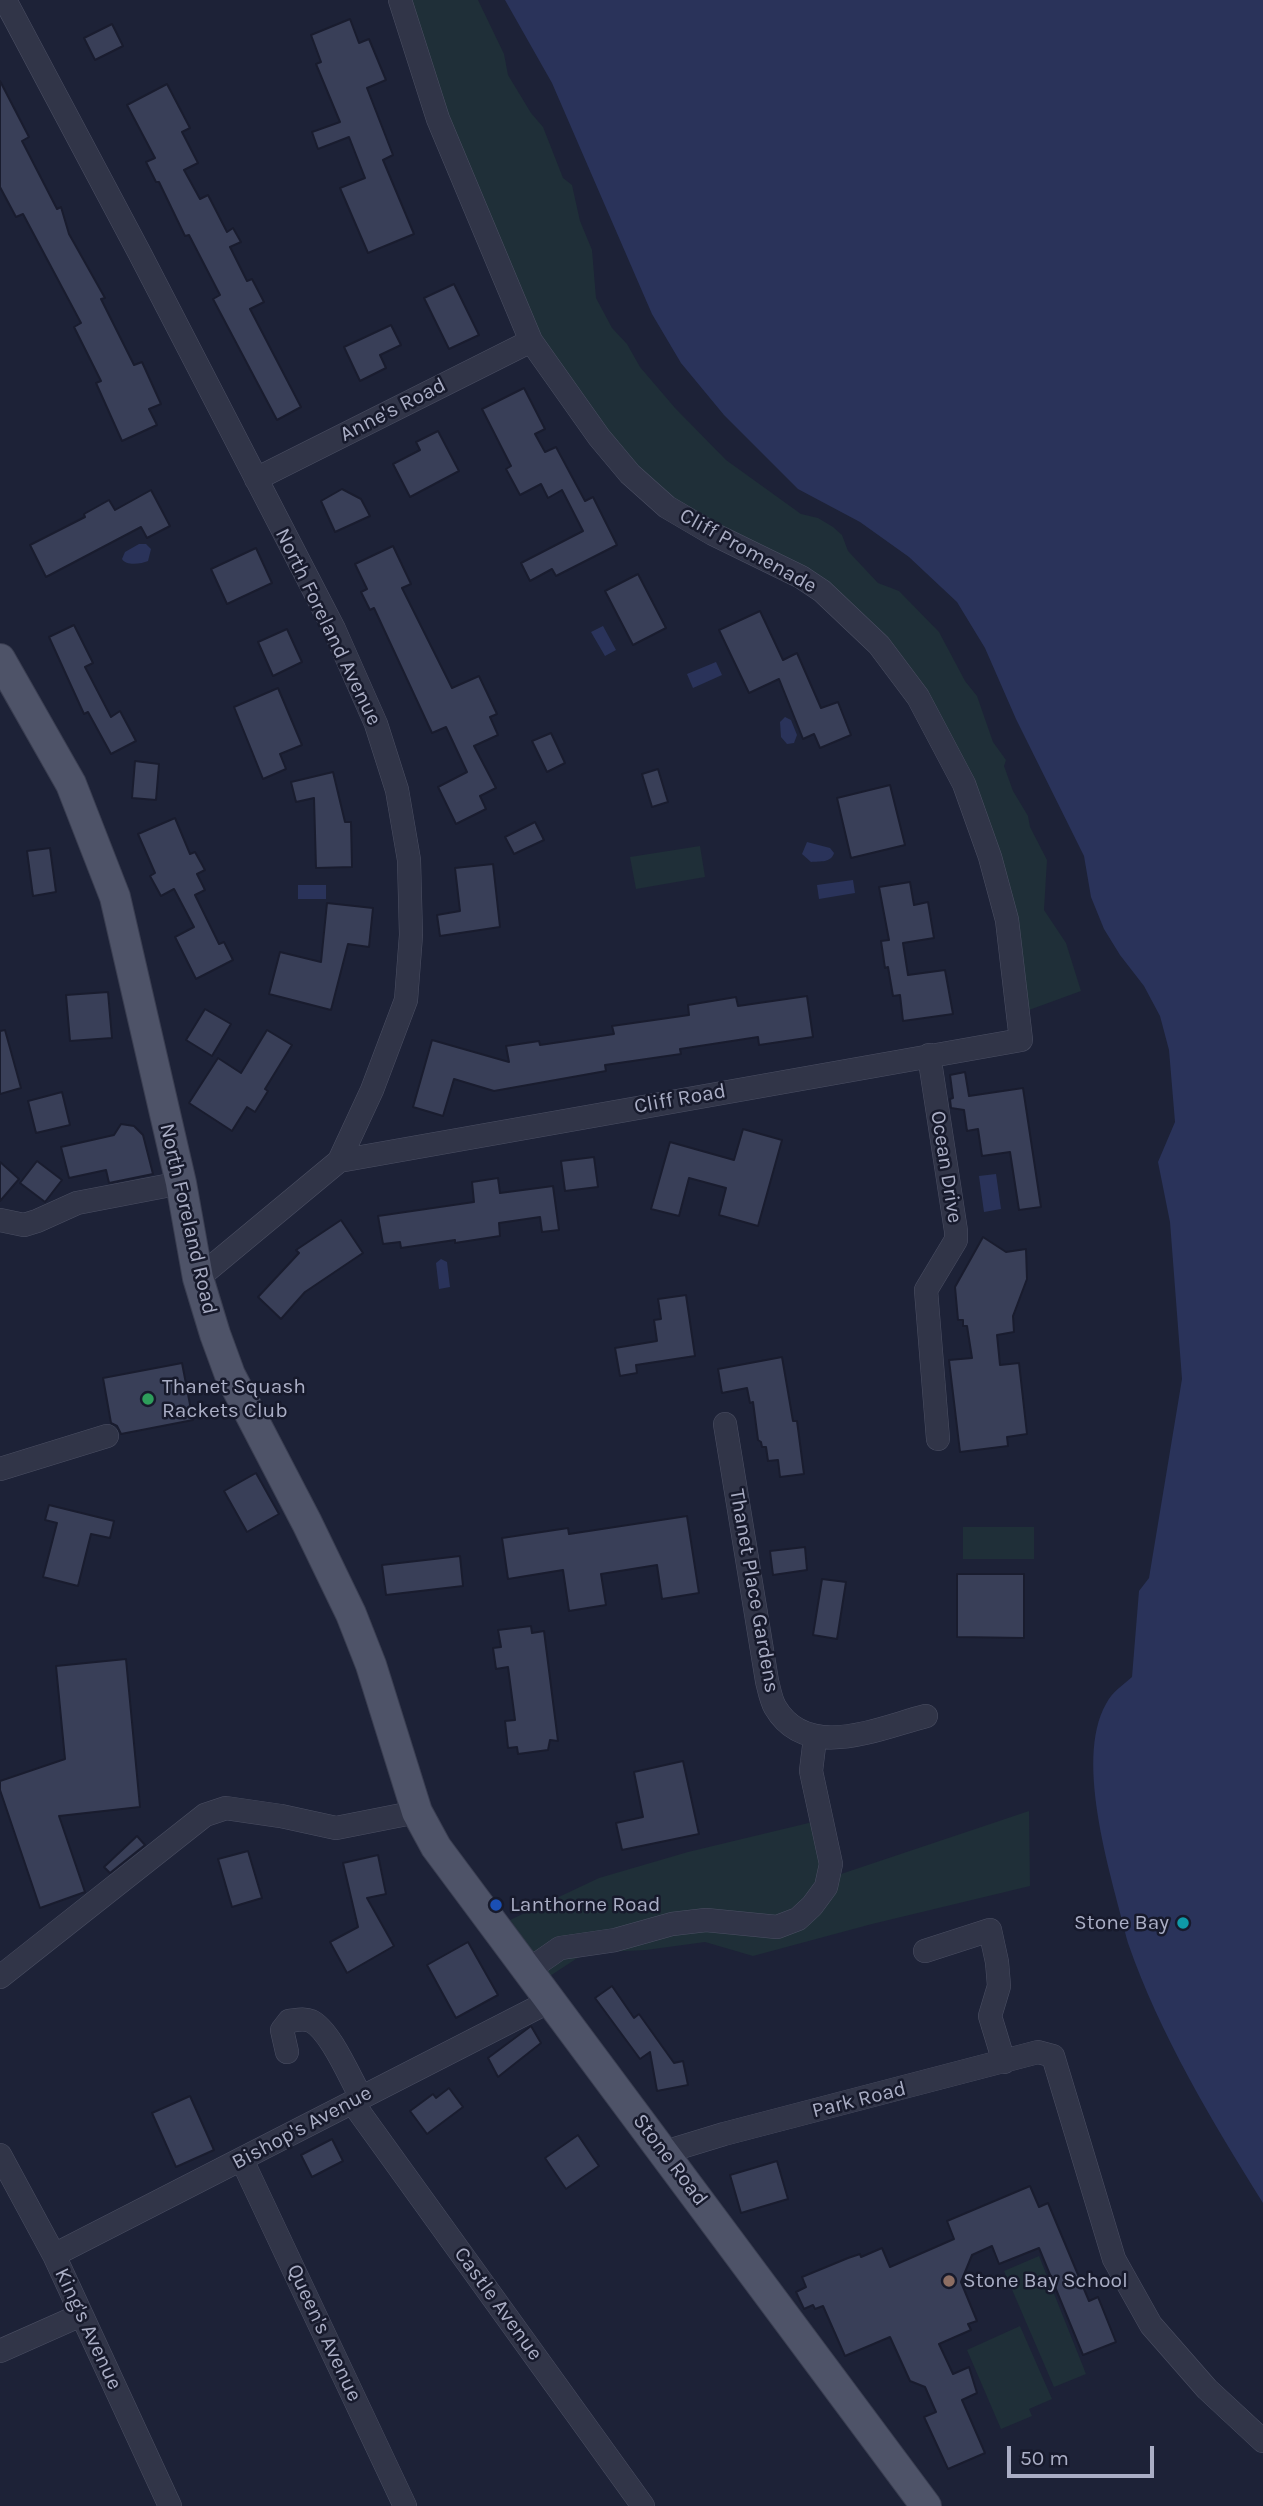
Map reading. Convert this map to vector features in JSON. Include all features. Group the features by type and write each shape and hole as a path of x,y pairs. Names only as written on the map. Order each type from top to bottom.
{"main road":[{"name":"North Foreland Road","path":"0,659 71,785 115,897 181,1182 198,1278 230,1375 307,1523 351,1615 371,1665 416,1812"},
{"name":"Stone Road","path":"416,1812 436,1847 527,1971 665,2152 926,2506"}],"street":[{"name":"North Foreland Avenue","path":"5,0 334,629 376,724 397,790 409,860 411,935 406,1000 372,1090 339,1161 198,1278"},
{"name":"Cliff Promenade","path":"400,0 438,120 531,341 599,437 631,474 667,507 713,534 801,577 822,591 879,645 904,677 935,725 964,784 990,857 1007,920 1021,1040"},
{"name":"Anne's Road","path":"256,479 531,341"},
{"name":"Cliff Road","path":"339,1161 1021,1040"},
{"name":"Ocean Drive","path":"929,1055 956,1231 956,1240 926,1290 938,1439"},
{"path":"0,1220 24,1225 37,1222 77,1203 181,1182"},
{"name":"Thanet Place Gardens","path":"725,1423 767,1681 774,1705 784,1719 796,1730 815,1738"},
{"path":"0,1469 87,1452 107,1436"},
{"path":"527,1971 560,1948 615,1940 671,1924 706,1920 778,1927 798,1919 826,1887 831,1864 811,1771 815,1738 838,1738 926,1716"},
{"path":"0,1977 205,1815 226,1808 335,1828 416,1812"},
{"path":"925,1951 990,1930 999,1986 990,2015 1004,2062"},
{"name":"Bishop's Avenue","path":"54,2255 550,2001"},
{"name":"Castle Avenue","path":"287,2052 282,2030 289,2021 304,2019 314,2022 324,2031 356,2099 643,2506"},
{"name":"Park Road","path":"665,2152 724,2134 1038,2052 1053,2056 1114,2259 1151,2325 1207,2389 1263,2441"},
{"name":"King's Avenue","path":"0,2155 54,2255 161,2503"},
{"name":"Queen's Avenue","path":"242,2160 405,2506"},
{"path":"0,2351 81,2315"}],"shaded area":[{"path":"406,0 478,0 504,54 508,75 531,113 543,127 563,178 572,185 580,221 592,250 596,298 612,328 627,344 640,367 675,408 726,460 801,514 818,518 833,527 842,535 848,551 878,583 899,591 939,632 965,681 977,696 993,742 1006,760 1004,766 1013,791 1028,816 1030,827 1047,860 1044,910 1066,943 1081,991 1029,1010 1023,997 1023,976 913,674 752,544 655,487 596,421 534,332 447,120"},
{"path":"700,846 705,877 636,889 630,857"},
{"path":"963,1527 1034,1527 1034,1559 963,1559"},
{"path":"1029,1811 1030,1886 753,1956 705,1942 646,1950 585,1953 550,1976 510,1920 599,1878 688,1852 821,1820 825,1870 841,1874"},
{"path":"1039,2256 1086,2374 1054,2387 1004,2271"},
{"path":"1020,2326 1052,2399 1029,2409 1032,2416 1001,2429 967,2350"}],"water":[{"path":"505,0 1263,0 1263,2203 1188,2077 1141,1977 1128,1943 1114,1888 1099,1822 1095,1789 1093,1757 1097,1728 1108,1700 1132,1677 1139,1591 1149,1578 1182,1379 1170,1222 1158,1162 1175,1122 1169,1050 1160,1016 1144,986 1104,929 1091,897 1084,856 1016,719 985,648 957,602 909,557 860,522 798,489 724,415 681,363 652,314 552,83"},
{"path":"139,544 146,544 151,549 148,561 134,564 122,559 125,552"},
{"path":"603,626 616,650 605,656 591,632"},
{"path":"716,662 722,675 693,688 687,674"},
{"path":"785,717 791,720 797,735 794,743 787,744 781,737 780,722"},
{"path":"807,842 830,848 833,856 825,861 811,862 802,854"},
{"path":"853,880 855,893 819,899 817,885"},
{"path":"298,885 326,885 326,899 298,899"},
{"path":"996,1174 1001,1209 984,1212 979,1176"},
{"path":"441,1259 447,1262 450,1287 439,1289 436,1263"}],"building":[{"path":"350,19 359,43 369,39 386,80 367,88 393,155 383,160 414,234 368,253 340,188 365,178 349,137 318,149 312,132 340,122 316,64 321,62 311,35"},
{"path":"112,24 123,46 95,60 84,38"},
{"path":"0,81 29,137 22,141 57,209 61,207 69,234 105,298 101,299 134,365 142,362 161,404 149,409 157,425 122,441 96,383 101,381 74,327 81,323 23,214 16,217 0,187"},
{"path":"167,84 190,128 182,132 198,163 184,170 200,199 208,195 227,232 233,228 241,242 230,247 247,281 252,279 264,302 250,309 301,407 277,420 213,299 220,295 146,162 155,158 127,105"},
{"path":"454,284 479,335 449,349 424,298"},
{"path":"391,325 401,345 380,355 386,368 360,381 344,347"},
{"path":"524,388 545,429 535,434 545,452 556,447 585,501 593,497 617,545 556,576 552,569 530,581 521,563 583,531 562,490 548,498 541,484 520,495 506,469 511,466 482,409"},
{"path":"438,431 459,471 410,497 393,464 420,450 416,442"},
{"path":"342,489 361,499 370,516 335,532 321,501"},
{"path":"151,490 170,526 147,538 141,527 46,577 30,545 85,517 84,514 109,500 115,510"},
{"path":"393,546 411,584 402,588 452,688 479,676 497,714 490,717 498,735 474,746 496,788 480,796 486,809 456,824 438,787 467,772 446,727 432,733 374,608 370,610 361,592 367,589 355,564"},
{"path":"256,548 272,583 227,604 211,569"},
{"path":"638,574 666,628 633,645 605,591"},
{"path":"760,611 783,660 797,653 821,708 838,702 851,735 820,748 814,734 803,739 779,679 749,693 719,630"},
{"path":"74,625 93,663 85,667 111,717 120,711 136,741 111,754 88,712 84,714 49,637"},
{"path":"287,629 302,662 273,676 258,642"},
{"path":"278,688 302,745 280,754 286,769 263,779 234,707"},
{"path":"551,733 565,763 547,772 532,741"},
{"path":"135,761 159,764 156,800 132,798"},
{"path":"658,769 668,802 652,807 642,774"},
{"path":"333,772 345,822 351,822 352,867 316,868 314,798 296,802 291,782"},
{"path":"890,785 905,845 851,858 837,798"},
{"path":"175,818 190,854 195,852 205,870 197,874 205,890 195,895 219,944 224,942 233,960 196,979 175,937 194,927 174,889 161,896 150,876 155,873 138,834"},
{"path":"535,822 544,840 514,854 505,837"},
{"path":"50,848 56,892 33,896 27,851"},
{"path":"493,864 500,927 440,936 437,915 460,911 455,868"},
{"path":"910,882 914,905 928,902 934,938 903,943 908,975 945,970 953,1014 903,1021 900,995 893,996 888,967 885,968 881,941 889,940 879,887"},
{"path":"327,903 373,908 369,947 348,944 331,1010 269,994 280,952 321,962"},
{"path":"108,992 112,1038 70,1041 66,995"},
{"path":"807,996 813,1037 759,1045 758,1037 680,1049 681,1054 605,1065 606,1071 494,1091 454,1079 443,1116 413,1107 432,1040 509,1062 506,1046 539,1041 540,1045 614,1034 612,1026 689,1015 688,1005 736,997 738,1006"},
{"path":"205,1009 231,1024 212,1056 186,1040"},
{"path":"5,1030 21,1088 0,1094 0,1031"},
{"path":"267,1030 292,1045 265,1089 268,1091 255,1112 247,1107 232,1131 189,1103 218,1058 241,1073"},
{"path":"965,1072 969,1096 1023,1088 1041,1207 1019,1210 1010,1152 982,1156 978,1129 967,1131 964,1110 951,1108 950,1099 953,1098 950,1075"},
{"path":"62,1092 70,1125 36,1133 28,1101"},
{"path":"121,1124 134,1126 143,1135 153,1174 109,1183 106,1170 69,1178 61,1147 114,1135"},
{"path":"743,1129 782,1140 758,1226 719,1215 726,1188 689,1178 679,1216 651,1209 670,1142 734,1160"},
{"path":"594,1157 598,1187 565,1191 561,1161"},
{"path":"37,1161 62,1180 45,1202 20,1183"},
{"path":"0,1162 19,1179 0,1201"},
{"path":"498,1178 500,1193 553,1186 559,1230 542,1232 540,1217 499,1223 500,1236 401,1248 400,1242 383,1244 378,1216 474,1202 472,1182"},
{"path":"341,1220 363,1253 305,1292 281,1319 258,1297 299,1253 296,1250"},
{"path":"983,1237 1006,1252 1026,1249 1027,1279 1013,1316 1014,1332 997,1335 1000,1365 1019,1363 1027,1434 1007,1437 1008,1446 960,1452 949,1360 972,1358 967,1326 963,1326 963,1320 958,1320 955,1287"},
{"path":"686,1295 695,1356 636,1365 637,1373 620,1376 615,1348 657,1341 654,1320 661,1319 658,1299"},
{"path":"782,1357 793,1421 797,1421 804,1474 780,1477 778,1460 768,1461 766,1447 762,1447 758,1440 753,1402 750,1403 747,1388 722,1393 718,1369"},
{"name":"Thanet Squash Rackets Club","path":"182,1363 193,1420 121,1434 117,1426 111,1423 103,1378"},
{"path":"256,1473 279,1514 247,1532 224,1491"},
{"path":"49,1505 114,1521 110,1538 91,1534 78,1586 43,1577 57,1523 45,1520"},
{"path":"687,1516 699,1593 662,1599 657,1565 601,1574 606,1605 569,1611 563,1570 508,1579 502,1538 568,1528 569,1534"},
{"path":"805,1547 807,1570 773,1575 770,1551"},
{"path":"460,1556 463,1586 386,1595 382,1565"},
{"path":"957,1574 1024,1574 1024,1638 957,1637"},
{"path":"822,1579 846,1582 837,1639 813,1635"},
{"path":"531,1626 532,1633 544,1631 558,1741 550,1740 548,1750 518,1754 517,1747 508,1748 505,1721 515,1720 508,1667 496,1669 493,1648 501,1647 498,1630"},
{"path":"126,1659 140,1807 59,1816 85,1892 40,1908 0,1790 0,1781 65,1759 56,1666"},
{"path":"683,1761 699,1834 622,1850 616,1823 643,1817 634,1772"},
{"path":"137,1836 145,1845 110,1873 104,1867"},
{"path":"248,1851 262,1898 232,1907 218,1859"},
{"path":"378,1855 386,1894 367,1898 394,1946 347,1973 330,1942 358,1927 343,1863"},
{"path":"468,1942 498,1995 456,2018 427,1965"},
{"path":"612,1986 634,2018 639,2014 674,2063 683,2061 688,2085 657,2091 650,2052 640,2059 595,1998"},
{"path":"531,2026 541,2043 498,2077 488,2058"},
{"path":"449,2088 463,2107 427,2134 410,2111 433,2094 436,2098"},
{"path":"190,2096 214,2150 176,2167 152,2113"},
{"path":"578,2135 599,2166 566,2189 545,2158"},
{"path":"332,2139 343,2161 312,2177 301,2155"},
{"path":"777,2161 788,2199 741,2213 730,2175"},
{"path":"1030,2186 1039,2207 1048,2203 1089,2301 1098,2297 1116,2342 1083,2355 1039,2248 999,2264 992,2246 972,2255 961,2282 977,2321 968,2324 971,2330 939,2344 953,2374 969,2367 977,2393 962,2400 985,2453 948,2469 924,2417 936,2412 925,2387 910,2381 890,2337 845,2356 823,2306 815,2309 813,2305 804,2309 796,2292 806,2287 802,2277 848,2258 860,2254 861,2257 882,2248 890,2267 954,2239 947,2221"}],"place":[{"name":"Thanet Squash Rackets Club","path":"148,1399"},
{"name":"Lanthorne Road","path":"496,1905"},
{"name":"Stone Bay","path":"1183,1923"},
{"name":"Stone Bay School","path":"949,2281"}]}
